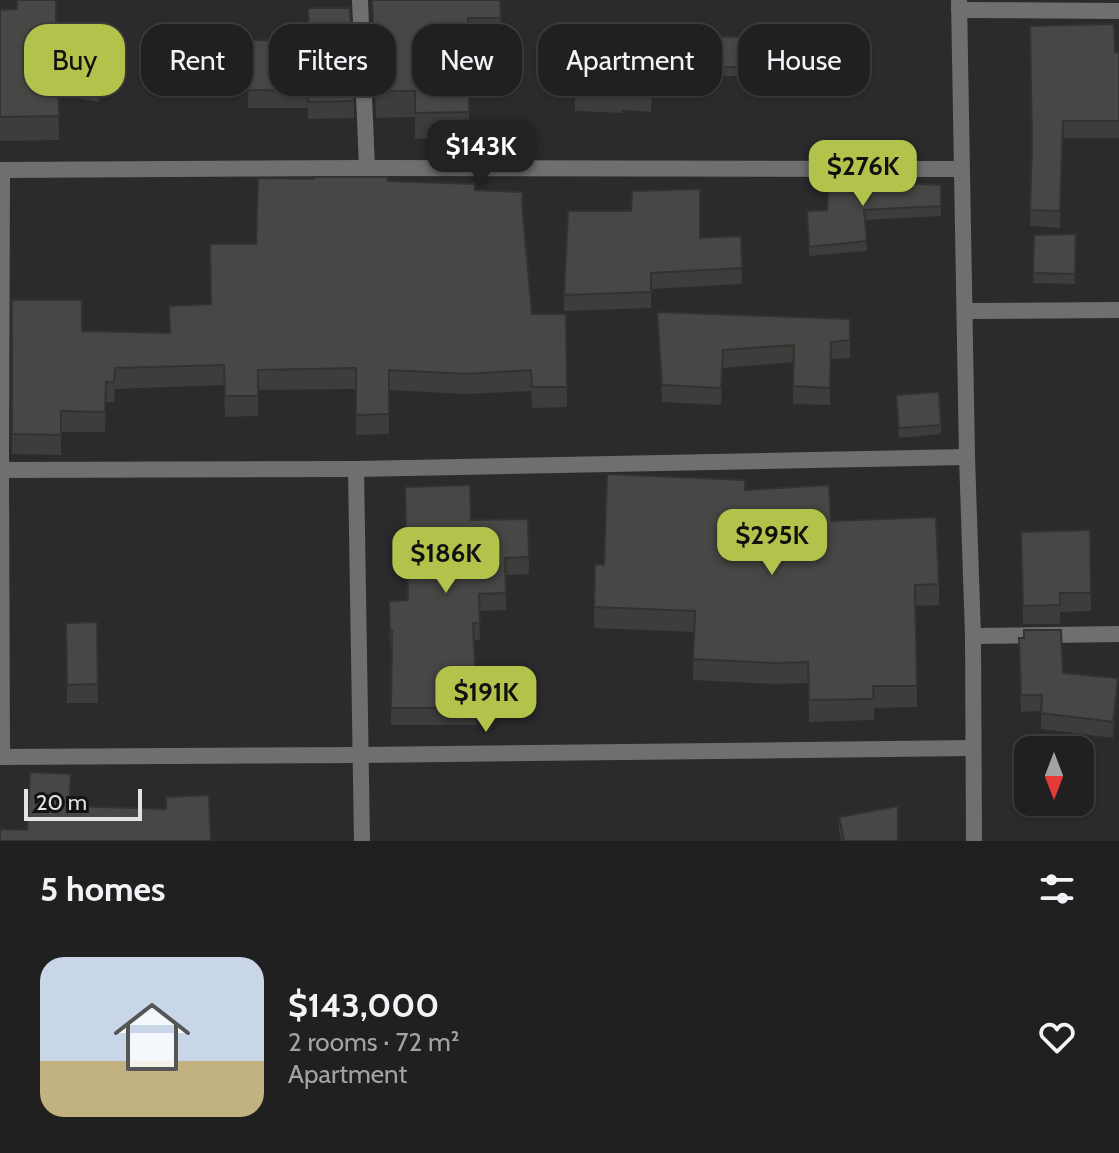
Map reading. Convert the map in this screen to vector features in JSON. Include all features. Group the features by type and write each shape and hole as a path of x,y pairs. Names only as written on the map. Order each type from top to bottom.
{"street":[{"path":"360,0 367,168"},
{"path":"974,841 973,636 959,5 1119,11"},
{"path":"961,169 1,170 1,757 972,748"},
{"path":"965,311 1119,310"},
{"path":"0,470 356,469 967,457"},
{"path":"356,469 362,841"},
{"path":"973,636 1119,634"}],"building":[{"path":"17,0 56,0 56,24 24,24 24,96 59,96 59,116 0,117 0,10 17,9"},
{"path":"372,0 500,0 501,18 468,18 468,24 412,24 412,91 396,91 396,24 373,24"},
{"path":"308,8 350,8 351,24 308,24"},
{"path":"1114,24 1115,52 1119,52 1119,121 1063,121 1060,211 1030,210 1030,26"},
{"path":"722,36 738,37 738,67 722,67"},
{"path":"253,40 269,40 269,90 253,90"},
{"path":"308,96 354,96 354,101 308,102"},
{"path":"415,96 469,96 469,112 415,113"},
{"path":"388,177 388,181 475,184 475,190 523,192 532,314 566,314 567,387 532,387 531,370 466,374 389,370 389,414 356,415 356,368 258,370 258,396 225,396 224,365 115,368 114,382 106,382 105,412 61,411 61,435 12,434 12,300 82,300 82,331 170,333 169,306 211,304 210,244 256,244 258,178"},
{"path":"829,179 941,185 941,206 864,210 867,241 809,247 807,211 827,210"},
{"path":"700,189 700,238 741,236 742,268 651,273 651,292 564,295 568,211 631,211 632,191"},
{"path":"1076,234 1075,274 1033,273 1034,235"},
{"path":"657,312 850,319 850,340 831,342 830,388 793,386 794,345 723,350 721,388 662,385"},
{"path":"939,392 941,425 899,428 896,395"},
{"path":"607,474 745,480 745,490 829,485 831,521 936,517 939,584 915,585 917,686 873,686 874,699 809,700 808,662 693,659 695,611 594,607 595,564 604,565"},
{"path":"470,485 471,520 528,519 529,557 505,558 506,593 479,594 480,623 473,623 477,708 391,708 392,631 389,601 408,600 405,487"},
{"path":"1090,530 1091,593 1060,593 1060,605 1023,606 1021,532"},
{"path":"97,622 98,684 67,685 66,623"},
{"path":"1024,630 1061,630 1063,673 1118,678 1113,722 1041,713 1042,695 1021,695 1019,638 1024,638"},
{"path":"30,772 71,774 69,806 166,809 166,797 209,795 211,841 0,841 0,829 27,830"},
{"path":"898,806 898,841 844,841 839,817"}]}
